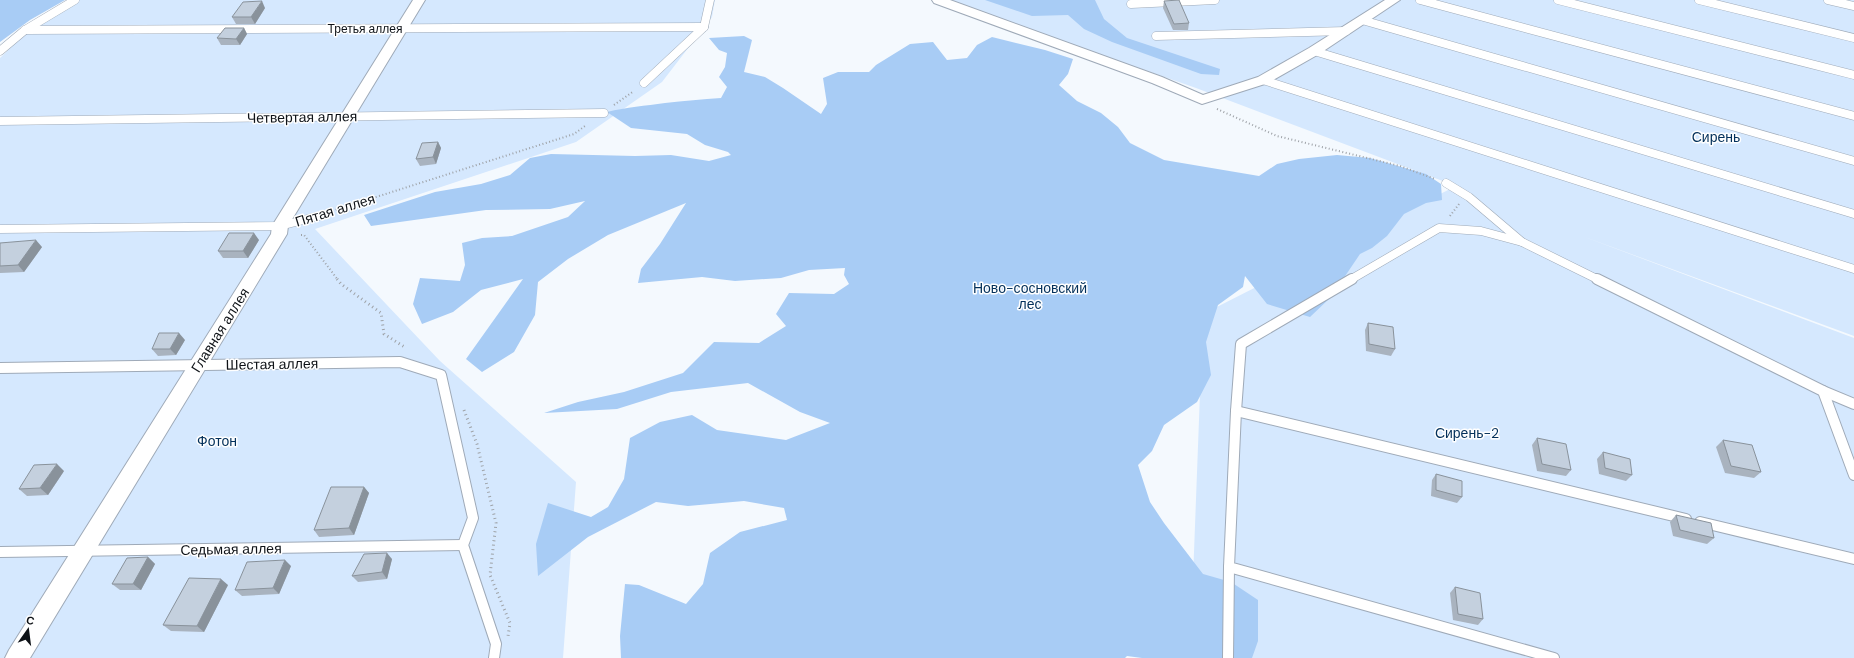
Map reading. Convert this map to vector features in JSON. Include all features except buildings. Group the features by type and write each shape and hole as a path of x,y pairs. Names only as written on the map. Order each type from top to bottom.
{"street":[{"name":"Главная аллея","path":"17,658 198,365 418,0"},
{"path":"938,0 1157,80 1202,100 1263,80 1314,51 1394,0"}],"lane":[{"path":"0,51 25,30 75,0"},
{"path":"644,83 704,27 710,0"},
{"path":"1131,4 1215,0"},
{"path":"1420,0 1854,116"},
{"path":"1558,0 1854,75"},
{"path":"1699,0 1854,38"},
{"path":"1828,0 1854,6"},
{"path":"1362,20 1854,161"},
{"name":"Третья аллея","path":"25,30 704,27"},
{"path":"1156,36 1346,31"},
{"path":"1314,51 1854,214"},
{"path":"1263,80 1854,269"},
{"name":"Четвертая аллея","path":"0,121 604,113"},
{"path":"1446,183 1461,192 1522,242"},
{"name":"Пятая аллея","path":"0,229 280,230 319,216"},
{"path":"1228,658 1236,410 1241,344 1439,228 1467,228 1493,232 1522,242 1854,404"},
{"name":"Шестая аллея","path":"0,368 400,362 440,375 472,518 463,545"},
{"path":"1823,390 1854,475"},
{"path":"1236,410 1854,559"},
{"path":"463,545 496,644 494,658"},
{"name":"Седьмая аллея","path":"0,552 463,545"},
{"path":"1230,567 1554,658"}],"path":[{"name":"Пятая аллея","path":"319,216 574,134 644,83"},
{"path":"1202,100 1210,106 1247,124 1277,136 1400,166 1446,183"},
{"path":"1439,228 1458,206 1461,192"},
{"path":"280,230 304,235 341,284 381,313 384,334 407,348"}],"green space":[{"path":"0,0 65,0 30,20 0,42"},
{"name":"Фотон","path":"78,0 715,0 712,17 662,82 576,142 315,229 440,361 576,482 563,658 0,658 0,58 28,31"},
{"name":"Сирень-2","path":"944,0 1854,0 1854,336 1582,236 1854,338 1854,658 1190,658 1203,314 1456,186 1196,88"},
{"path":"985,0 1095,0 1104,19 1127,38 1220,69 1219,75 1201,74 1112,42 1084,29 1068,15 1032,16"},
{"name":"Ново-сосновский лес","path":"744,36 752,40 744,72 765,77 821,114 827,104 823,78 838,72 869,72 876,65 910,44 933,42 947,60 967,58 977,45 992,37 1045,50 1073,59 1068,74 1059,85 1077,101 1101,113 1118,127 1130,143 1164,160 1259,176 1277,164 1299,159 1337,155 1370,158 1426,174 1441,184 1442,200 1426,203 1404,214 1387,236 1372,248 1360,254 1331,297 1310,317 1267,304 1245,276 1243,287 1218,305 1206,342 1211,375 1197,402 1164,425 1152,451 1138,465 1150,502 1203,574 1231,582 1258,600 1258,641 1252,658 1142,658 1127,656 1125,658 621,658 620,636 625,584 639,585 686,604 703,584 710,553 740,532 787,520 784,508 744,501 688,506 656,502 588,537 538,576 536,544 548,503 591,517 608,507 624,479 630,438 660,422 692,415 717,430 786,440 830,423 800,412 748,383 671,392 617,409 544,413 578,402 624,392 683,373 714,342 759,343 786,326 776,314 789,293 834,294 849,284 844,275 845,268 809,270 781,278 735,281 702,277 638,283 641,269 660,244 686,203 608,235 568,259 538,282 535,315 514,352 482,372 466,359 523,279 481,290 453,312 422,324 413,304 420,278 460,281 465,265 462,243 482,238 512,236 568,217 585,201 550,209 486,210 371,226 364,215 435,192 481,184 510,175 530,158 551,154 635,156 671,155 709,161 731,155 728,152 705,145 687,134 631,128 607,112 665,103 721,98 727,87 719,77 725,67 727,53 719,50 709,38"}],"park label":[{"name":"Сирень","path":"1716,137"}]}
